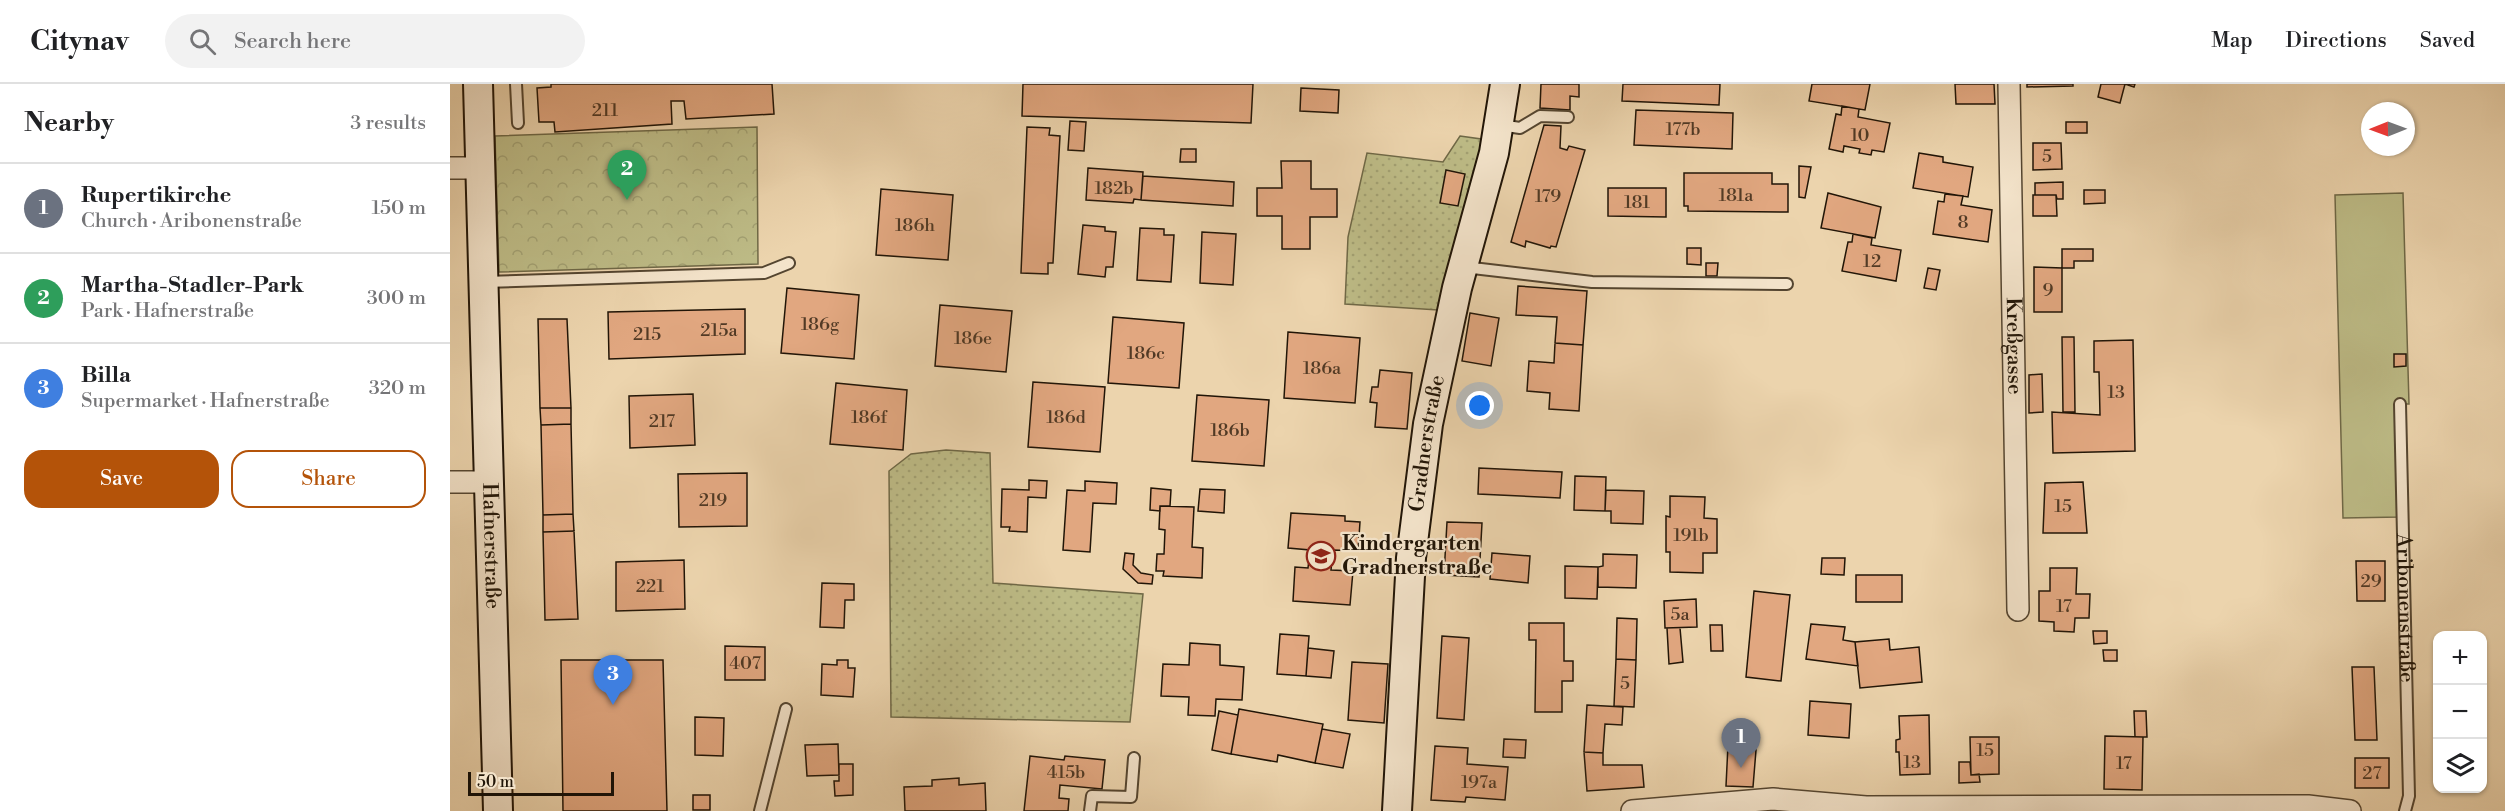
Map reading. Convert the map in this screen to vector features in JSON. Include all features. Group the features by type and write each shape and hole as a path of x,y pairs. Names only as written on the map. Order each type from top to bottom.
{"main road":[{"name":"Hafnerstraße","path":"478,84 498,811"},
{"name":"Gradnerstraße","path":"1396,811 1411,558 1428,424 1463,267 1500,125 1505,84"}],"street":[{"name":"Kreßgasse","path":"2009,84 2018,610"},
{"path":"450,168 481,168"},
{"path":"450,482 490,482"},
{"path":"1632,811 1772,805 1866,807 2308,806 2350,811"}],"lane":[{"path":"516,84 518,123"},
{"path":"1500,125 1520,128 1540,116 1568,117"},
{"path":"484,282 764,273 789,263"},
{"path":"1463,267 1478,271 1592,282 1787,284"},
{"name":"Aribonenstraße","path":"2400,404 2409,796 2405,811"},
{"path":"760,811 786,709"},
{"path":"1090,811 1092,796 1131,797 1134,758"}],"green space":[{"path":"757,127 758,264 499,272 495,136"},
{"path":"1460,136 1481,139 1478,161 1438,310 1345,304 1348,237 1367,153 1443,162"},
{"path":"2403,193 2409,404 2398,404 2400,517 2343,518 2335,195"},
{"path":"946,450 990,453 993,583 1143,594 1130,722 891,717 889,471 911,454"}],"building":[{"path":"551,84 772,84 774,114 686,119 684,101 671,101 672,124 555,132 554,122 539,122 537,88 551,87"},
{"path":"1023,84 1253,84 1251,123 1022,116"},
{"path":"1541,84 1579,84 1579,97 1570,96 1570,110 1540,108"},
{"path":"1623,84 1720,84 1719,105 1622,101"},
{"path":"1812,84 1870,84 1865,110 1809,101"},
{"path":"1955,84 1994,84 1995,104 1956,104"},
{"path":"2027,84 2073,84 2073,86 2027,87"},
{"path":"2101,84 2125,84 2120,103 2098,97"},
{"path":"1301,88 1339,90 1338,113 1300,111"},
{"path":"1842,106 1859,109 1858,117 1890,123 1884,152 1872,150 1871,155 1859,153 1860,149 1844,146 1843,152 1829,149 1836,114 1841,115"},
{"path":"1636,110 1733,113 1732,149 1634,145"},
{"path":"1070,121 1086,122 1084,151 1068,150"},
{"path":"2066,122 2087,122 2087,133 2066,133"},
{"path":"1544,125 1561,126 1560,148 1567,150 1569,146 1585,150 1556,247 1551,246 1550,248 1526,241 1525,247 1511,242"},
{"path":"1027,127 1050,128 1049,135 1060,136 1053,263 1048,263 1048,274 1021,273"},
{"path":"2033,143 2061,143 2062,169 2033,170"},
{"path":"1181,149 1196,149 1196,162 1180,162"},
{"path":"1919,153 1943,157 1943,162 1973,167 1968,197 1913,188"},
{"path":"1281,161 1311,161 1311,189 1337,189 1337,217 1310,217 1310,249 1282,249 1282,216 1257,216 1257,188 1282,188"},
{"path":"1799,166 1811,167 1805,198 1799,197"},
{"path":"1088,168 1143,172 1141,200 1134,199 1133,203 1086,200"},
{"path":"1446,170 1465,174 1458,206 1440,203"},
{"path":"1684,173 1772,173 1772,184 1788,184 1788,212 1688,211 1688,206 1684,206"},
{"path":"1143,176 1234,182 1233,206 1141,200"},
{"path":"2063,182 2063,199 2057,199 2056,195 2035,195 2035,183"},
{"path":"1608,188 1666,188 1666,217 1608,216"},
{"path":"881,189 953,195 948,260 876,255"},
{"path":"2084,190 2105,190 2105,203 2084,204"},
{"path":"1828,193 1881,207 1875,238 1821,228"},
{"path":"1945,194 1963,196 1961,205 1992,210 1988,242 1933,234 1938,201 1944,202"},
{"path":"2033,195 2056,195 2057,216 2033,216"},
{"path":"1083,225 1105,227 1105,231 1116,232 1113,267 1106,267 1105,277 1078,274"},
{"path":"1140,228 1164,229 1164,235 1174,235 1171,282 1137,280"},
{"path":"1202,232 1236,234 1233,285 1200,283"},
{"path":"1853,234 1872,238 1871,245 1901,250 1896,281 1842,271 1848,242 1852,242"},
{"path":"1687,248 1701,248 1701,265 1687,264"},
{"path":"2062,249 2093,249 2093,261 2074,261 2074,268 2062,268"},
{"path":"1706,263 1718,263 1717,276 1706,276"},
{"path":"2034,267 2062,268 2062,312 2034,312"},
{"path":"1928,268 1940,270 1936,290 1924,288"},
{"path":"1518,286 1587,291 1583,345 1555,343 1557,317 1516,315"},
{"path":"787,288 859,295 854,359 781,353"},
{"path":"940,305 1012,311 1006,372 935,366"},
{"path":"745,309 745,354 609,359 608,312"},
{"path":"1470,313 1499,318 1491,366 1462,361"},
{"path":"1113,317 1184,323 1179,388 1108,383"},
{"path":"538,319 567,319 571,408 540,408"},
{"path":"1288,332 1360,338 1355,403 1284,398"},
{"path":"2062,337 2074,337 2075,412 2063,412"},
{"path":"2133,340 2135,451 2053,453 2052,412 2100,415 2099,372 2094,372 2094,341"},
{"path":"1555,343 1583,345 1579,411 1549,409 1550,393 1527,391 1529,361 1554,363"},
{"path":"2394,354 2406,354 2406,366 2394,367"},
{"path":"1380,370 1412,373 1407,429 1375,427 1377,403 1370,402 1372,387 1378,387"},
{"path":"2042,374 2043,412 2029,413 2029,375"},
{"path":"1033,382 1105,387 1100,452 1028,447"},
{"path":"836,383 907,390 903,450 830,444"},
{"path":"693,394 695,445 630,448 629,396"},
{"path":"1197,395 1269,400 1264,466 1192,461"},
{"path":"540,408 571,408 571,424 541,425"},
{"path":"571,424 573,514 543,515 541,425"},
{"path":"1479,468 1562,472 1560,498 1478,494"},
{"path":"747,473 747,526 679,527 678,474"},
{"path":"1575,476 1606,477 1605,511 1574,510"},
{"path":"1029,480 1047,481 1046,498 1028,497 1027,532 1009,531 1010,527 1001,527 1002,489 1029,490"},
{"path":"1085,481 1117,483 1116,504 1093,503 1090,552 1063,550 1067,490 1085,491"},
{"path":"2083,482 2087,533 2043,533 2045,483"},
{"path":"1151,488 1171,490 1170,506 1160,506 1160,511 1150,510"},
{"path":"1200,489 1225,490 1224,513 1198,511"},
{"path":"1606,490 1644,491 1643,524 1611,523 1611,511 1605,511"},
{"path":"1670,496 1705,497 1704,518 1717,519 1717,553 1703,553 1703,573 1670,572 1670,552 1666,552 1666,516 1670,517"},
{"path":"1160,506 1194,507 1192,547 1203,548 1202,578 1163,576 1164,571 1156,571 1157,554 1164,554 1165,530 1159,529"},
{"name":"Kindergarten Gradnerstraße","path":"1291,513 1345,516 1345,521 1360,522 1358,551 1333,550 1331,570 1353,571 1350,605 1293,601 1295,567 1308,568 1310,550 1288,548"},
{"path":"573,514 574,531 543,532 543,515"},
{"path":"1447,522 1482,523 1479,577 1444,575"},
{"path":"574,531 578,619 545,620 543,532"},
{"path":"1125,553 1134,554 1133,565 1141,573 1153,575 1152,584 1138,583 1123,569"},
{"path":"1492,553 1530,556 1528,583 1490,579"},
{"path":"1603,554 1637,555 1636,588 1598,587 1598,567 1603,566"},
{"path":"1822,558 1845,558 1844,575 1821,574"},
{"path":"684,560 685,609 616,611 616,562"},
{"path":"2356,561 2385,561 2385,601 2357,601"},
{"path":"1565,566 1598,567 1597,599 1565,598"},
{"path":"2050,568 2077,568 2076,594 2090,594 2089,618 2075,618 2074,632 2054,631 2054,622 2039,621 2039,591 2050,591"},
{"path":"1856,575 1902,575 1902,602 1856,602"},
{"path":"822,583 854,584 854,600 845,600 844,628 820,627"},
{"path":"1754,591 1790,595 1781,681 1746,677"},
{"path":"1696,599 1697,627 1665,628 1664,601"},
{"path":"1617,618 1637,619 1636,660 1616,659"},
{"path":"1529,623 1564,623 1564,661 1573,661 1573,681 1562,681 1562,712 1535,712 1536,640 1529,640"},
{"path":"1811,624 1845,627 1843,640 1855,642 1858,666 1806,659"},
{"path":"1710,625 1722,625 1723,651 1711,651"},
{"path":"1667,628 1680,628 1683,662 1669,664"},
{"path":"2093,631 2107,631 2107,643 2094,644"},
{"path":"1280,634 1309,636 1306,676 1277,674"},
{"path":"1442,636 1469,638 1464,720 1437,718"},
{"path":"1889,639 1890,650 1919,647 1922,682 1860,688 1855,642"},
{"path":"1190,643 1220,645 1220,665 1244,667 1242,700 1216,699 1215,716 1188,715 1189,697 1161,696 1163,664 1189,665"},
{"path":"725,646 765,647 765,680 725,680"},
{"path":"1308,648 1334,651 1331,678 1306,676"},
{"path":"2103,650 2117,650 2117,661 2104,661"},
{"path":"1616,659 1636,660 1634,707 1614,706"},
{"path":"561,660 663,660 667,811 563,811"},
{"path":"837,660 848,660 848,668 855,668 853,697 821,695 822,664 837,665"},
{"path":"1352,662 1388,664 1384,723 1348,720"},
{"path":"2352,667 2374,667 2377,740 2355,740"},
{"path":"1810,701 1851,704 1849,738 1808,735"},
{"path":"1587,705 1623,707 1622,725 1605,724 1603,753 1584,752"},
{"path":"1239,709 1323,724 1315,763 1278,755 1277,762 1231,754"},
{"path":"1219,711 1238,715 1231,754 1212,750"},
{"path":"2134,711 2146,711 2147,737 2135,737"},
{"path":"1929,715 1930,774 1900,775 1899,752 1896,752 1896,740 1900,739 1899,716"},
{"path":"695,717 724,718 723,756 695,755"},
{"path":"1322,729 1350,734 1343,768 1315,763"},
{"path":"1735,733 1750,734 1756,750 1753,787 1726,786 1728,745"},
{"path":"2105,736 2143,737 2142,790 2104,789"},
{"path":"1970,737 1999,737 1999,774 1971,775"},
{"path":"1504,739 1526,740 1525,758 1503,757"},
{"path":"838,744 839,775 807,776 805,745"},
{"path":"1435,746 1468,748 1467,764 1508,767 1505,800 1466,797 1465,802 1431,800"},
{"path":"1584,752 1603,753 1603,765 1642,765 1644,787 1587,791"},
{"path":"1030,756 1064,760 1065,756 1105,760 1102,789 1060,785 1059,798 1069,799 1068,811 1024,811"},
{"path":"2355,758 2389,758 2389,788 2355,788"},
{"path":"1959,762 1970,762 1971,775 1979,774 1980,782 1959,783"},
{"path":"839,764 853,764 853,795 835,796 834,781 839,781"},
{"path":"959,778 959,785 985,783 986,811 905,811 904,787 932,786 932,780"},
{"path":"693,795 710,795 710,810 693,810"}],"place":[{"name":"Martha-Stadler-Park","path":"627,200"},
{"name":"Kindergarten Gradnerstraße","path":"1321,556"},
{"name":"Billa","path":"613,705"},
{"name":"Rupertikirche","path":"1741,768"}]}
